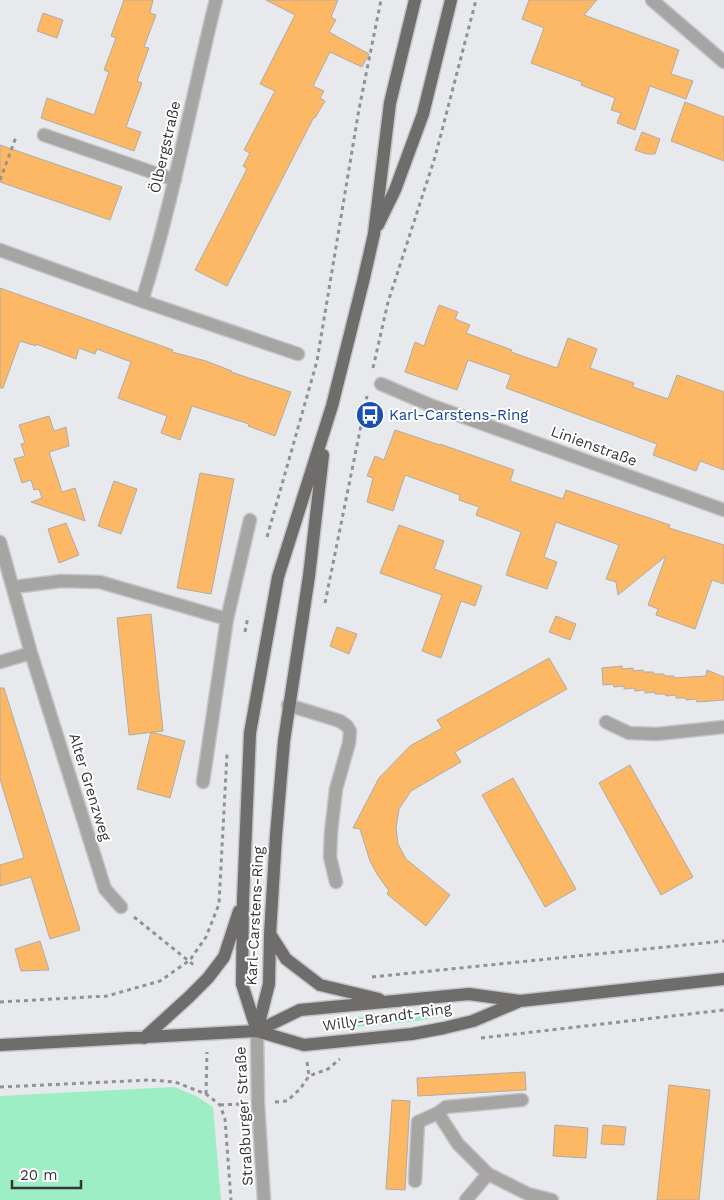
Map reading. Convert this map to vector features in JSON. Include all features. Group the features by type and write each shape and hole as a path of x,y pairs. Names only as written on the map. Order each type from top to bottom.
{"main road":[{"name":"Karl-Carstens-Ring","path":"257,1031 242,984 243,900 252,723 278,577 326,427 342,369 374,234 390,103 415,0"},
{"name":"Karl-Carstens-Ring","path":"374,234 395,190 423,114 451,0"},
{"name":"Karl-Carstens-Ring","path":"257,1031 269,984 276,836 288,705 309,576 326,427"},
{"path":"144,1038 190,998 224,957 243,900"},
{"path":"270,934 286,959 320,985 389,1002"},
{"name":"Willy-Brandt-Ring","path":"257,1031 300,1010 469,994 520,1001 724,979"},
{"name":"Willy-Brandt-Ring","path":"0,1045 257,1031 304,1045 412,1034 472,1021 520,1001"}],"street":[{"name":"Ölbergstraße","path":"142,301 174,180 216,0"},
{"path":"652,0 724,62"},
{"path":"44,136 174,180"},
{"path":"0,250 298,354"},
{"name":"Linienstraße","path":"376,382 430,405 724,510"},
{"path":"203,782 227,619 250,520"},
{"name":"Alter Grenzweg","path":"0,542 31,653 105,889 121,907"},
{"path":"14,587 61,581 100,582 227,619"},
{"path":"0,662 31,653"},
{"path":"288,705 340,721 347,726 350,732 349,743 336,789 330,832 330,857 336,882"},
{"path":"606,722 629,733 657,734 724,727"},
{"name":"Straßburger Straße","path":"257,1031 258,1110 264,1200"},
{"path":"415,1181 418,1122 438,1113 446,1107 522,1100"},
{"path":"438,1113 458,1144 488,1174 528,1194 552,1200"},
{"path":"466,1200 488,1174"}],"path":[{"path":"264,545 317,362 360,109 381,0"},
{"path":"324,609 376,382 388,302 435,157 476,0"},
{"path":"0,180 16,137"},
{"path":"298,354 342,369"},
{"path":"244,638 250,609"},
{"path":"0,1002 107,996 160,981 190,960 206,938 219,904 227,748"},
{"path":"121,907 190,960"},
{"path":"368,978 724,941"},
{"path":"477,1038 724,1010"},
{"path":"287,1101 300,1089 309,1076 328,1069 342,1058"},
{"path":"0,1087 150,1080 175,1082 206,1094 220,1105 225,1119 231,1200"}],"green space":[{"path":"451,1008 453,1010 451,1014 418,1021 325,1030 323,1021"},
{"path":"174,1087 196,1096 213,1107 221,1200 0,1200 0,1096"}],"building":[{"path":"124,0 153,0 150,13 156,15 144,47 149,48 137,81 142,83 126,127 141,132 134,151 41,118 47,98 94,115 109,72 104,70 116,38 111,36"},
{"path":"266,0 338,0 331,17 336,20 329,32 369,54 362,67 330,52 313,86 324,91 320,98 325,101 314,117 227,286 195,270 247,169 243,166 250,153 244,150 275,91 260,84 295,15"},
{"path":"529,0 597,0 584,15 679,50 671,74 693,81 686,99 650,86 635,130 617,123 621,113 611,110 615,98 581,85 582,82 531,63 544,28 522,19"},
{"path":"43,13 63,20 57,38 37,31"},
{"path":"685,102 724,117 724,161 671,141"},
{"path":"642,132 660,139 655,154 647,154 635,150"},
{"path":"0,145 122,187 110,220 0,182"},
{"path":"0,288 173,350 172,352 206,361 231,372 291,392 275,436 248,426 249,424 192,406 180,440 161,433 167,416 118,398 131,362 97,349 95,354 79,348 76,359 36,344 36,346 20,341 3,388 0,388"},
{"path":"439,305 458,312 455,319 470,325 466,333 512,350 511,352 557,368 568,338 597,349 590,368 634,383 633,387 668,399 677,375 724,392 724,470 700,461 696,471 653,455 657,444 506,388 511,375 468,360 457,390 405,372 415,342 424,346"},
{"path":"49,416 54,431 66,427 69,446 49,452 62,492 75,488 85,521 31,502 42,498 39,489 34,490 31,480 22,483 14,459 25,456 21,444 25,443 19,425"},
{"path":"395,430 514,470 510,481 563,499 566,490 670,525 669,528 724,545 724,584 712,580 695,629 656,615 658,609 648,605 666,556 618,595 616,582 606,579 619,545 556,522 544,557 557,562 547,589 506,575 521,532 476,515 479,507 459,500 460,495 405,475 393,511 367,502 373,478 367,476 375,456 384,460"},
{"path":"200,473 234,479 211,594 177,588"},
{"path":"114,481 137,489 121,534 98,526"},
{"path":"66,523 79,555 59,563 48,529"},
{"path":"399,525 444,541 434,569 482,586 475,606 461,601 441,658 422,651 442,595 380,573"},
{"path":"151,614 163,731 129,735 117,618"},
{"path":"556,616 576,624 570,640 549,632"},
{"path":"337,627 357,634 349,654 330,646"},
{"path":"549,658 567,689 455,752 461,762 411,791 399,809 396,828 398,844 406,859 450,895 426,926 387,894 389,891 370,861 360,829 353,828 379,778 410,746 442,728 437,720"},
{"path":"622,666 622,669 633,668 633,671 643,670 643,672 674,676 674,678 706,676 707,670 724,677 724,700 697,702 696,699 676,698 676,695 666,696 665,694 655,694 655,692 645,693 645,690 624,689 624,686 614,687 613,684 603,685 602,668"},
{"path":"0,688 4,688 80,930 50,939 31,877 0,886 0,865 24,858 0,779"},
{"path":"151,732 185,741 170,798 137,789"},
{"path":"630,765 693,877 661,895 599,783"},
{"path":"513,778 576,889 545,907 482,795"},
{"path":"40,941 49,970 21,971 15,949"},
{"path":"525,1072 526,1090 418,1096 417,1078"},
{"path":"669,1085 710,1090 699,1200 657,1200"},
{"path":"392,1100 410,1101 405,1190 386,1189"},
{"path":"555,1125 588,1128 586,1158 553,1156"},
{"path":"603,1125 626,1127 624,1145 601,1144"}],"place":[{"name":"Karl-Carstens-Ring","path":"370,415"}]}
